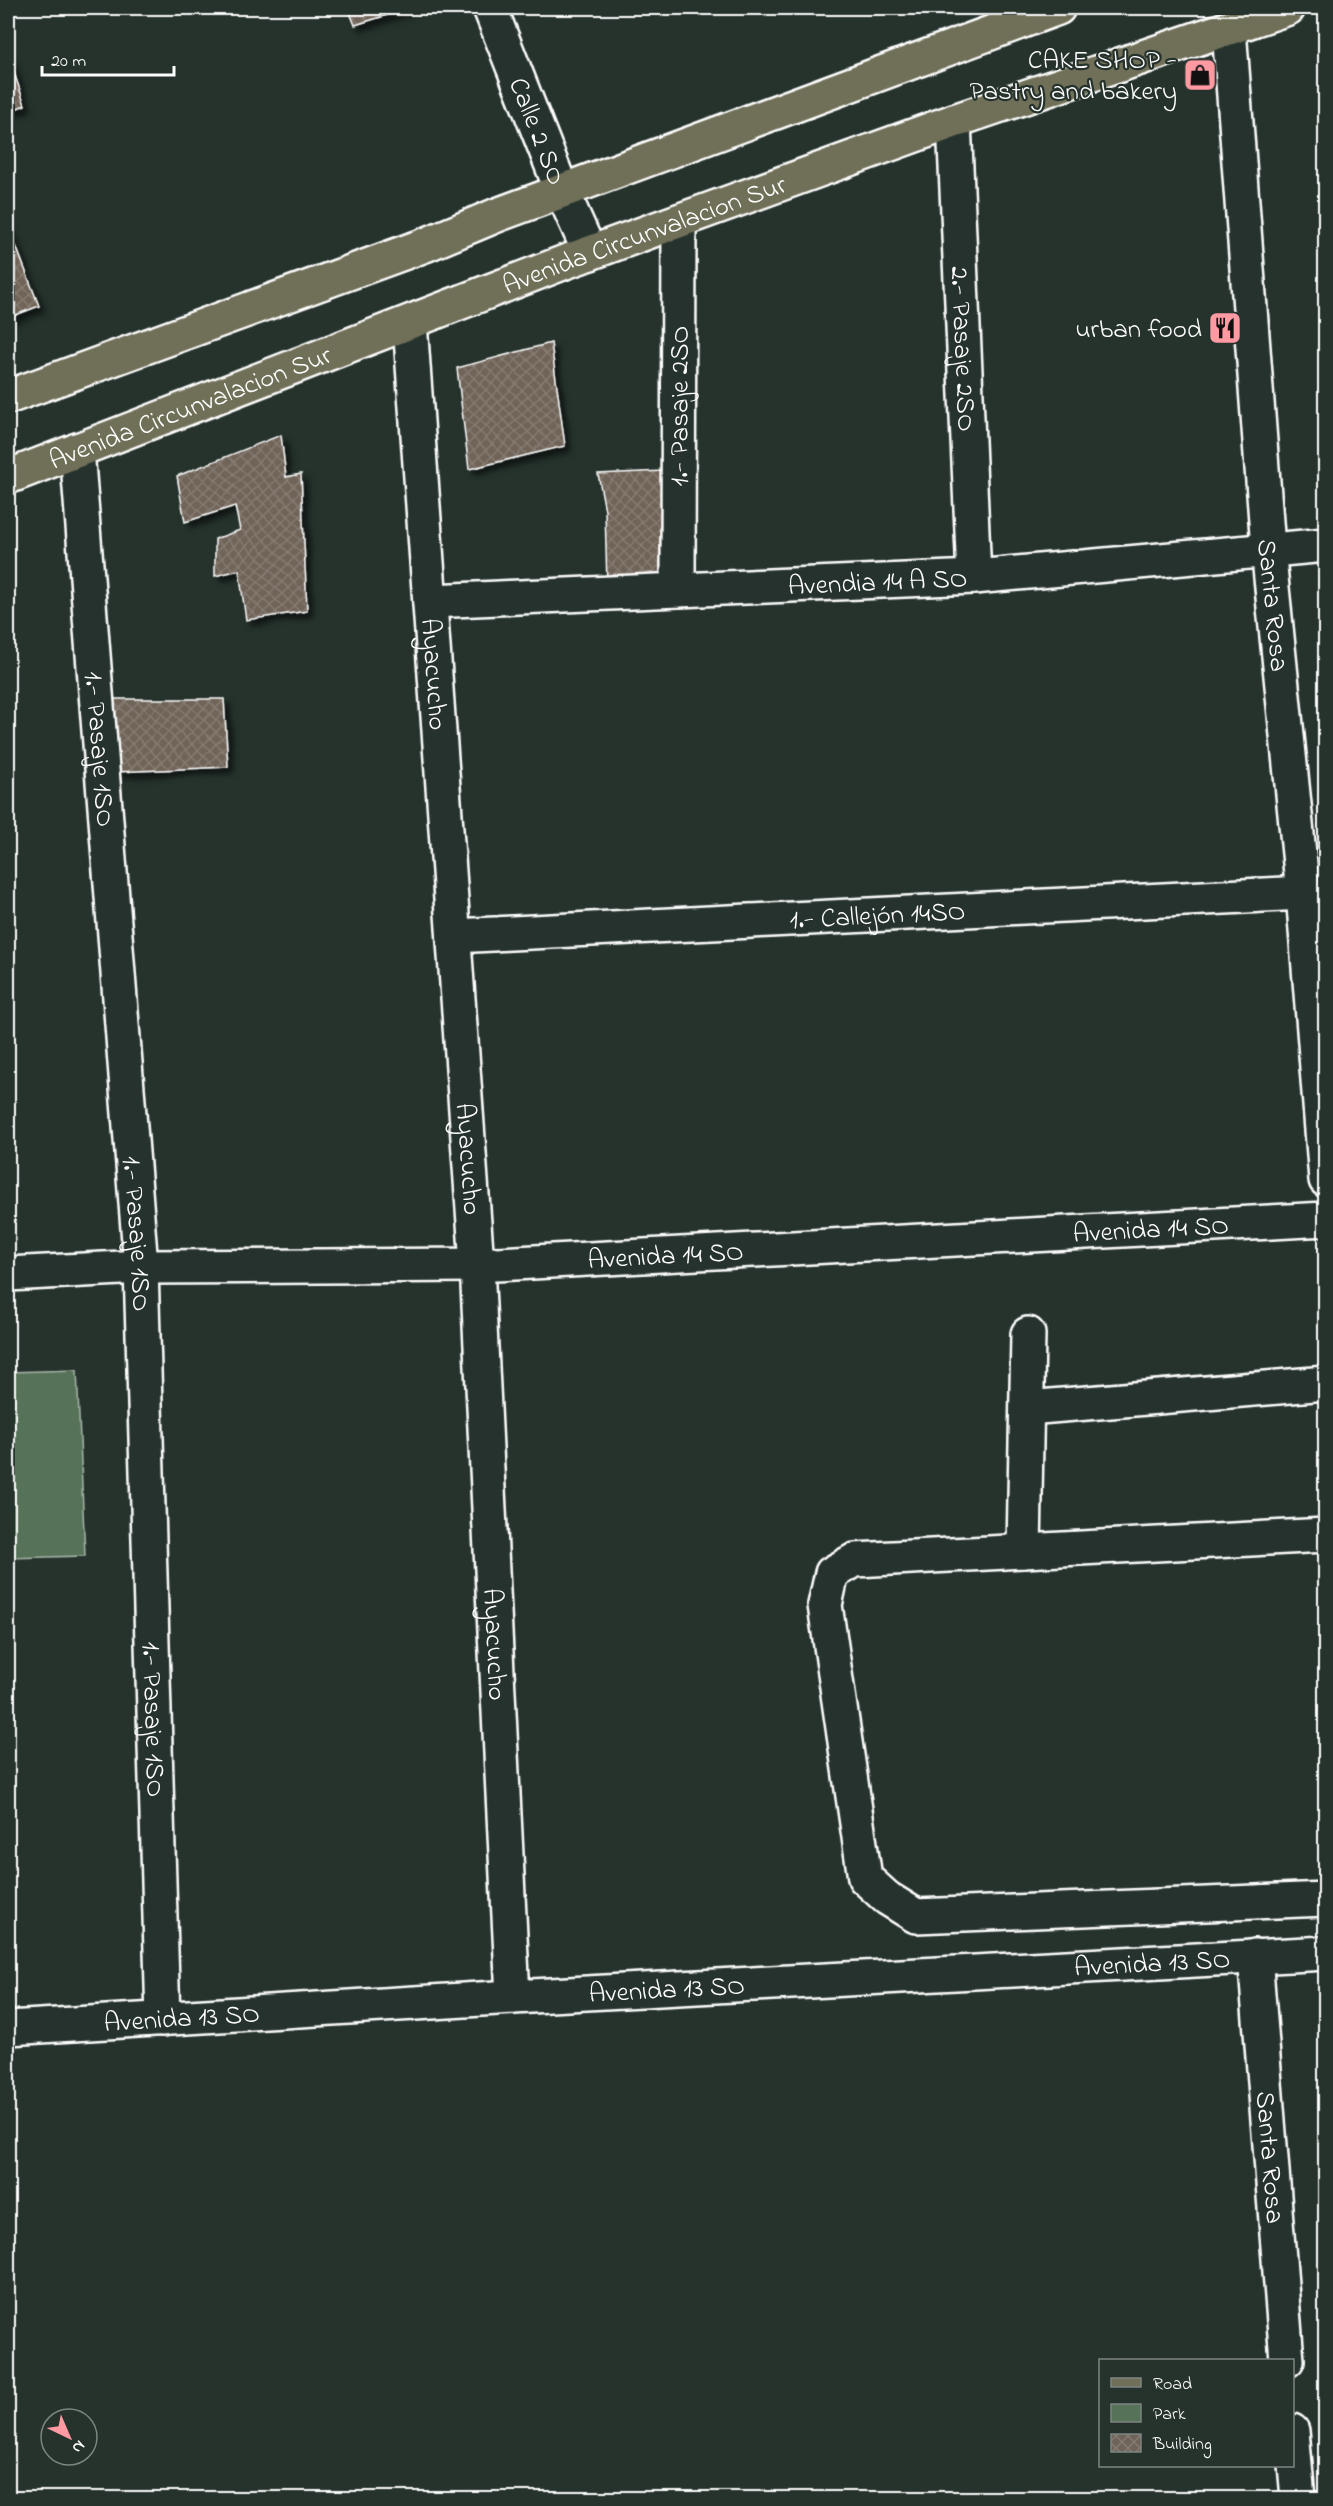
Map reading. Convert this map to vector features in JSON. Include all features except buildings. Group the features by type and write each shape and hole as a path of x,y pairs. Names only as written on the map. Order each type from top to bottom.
{"main road":[{"path":"8,397 425,245 562,191 1058,8"},
{"name":"Avenida Circunvalacion Sur","path":"8,477 590,253 954,121 1288,8"}],"street":[{"name":"Calle 2 SO","path":"490,8 562,191 590,253"},
{"name":"Santa Rosa","path":"1229,29 1268,549 1303,893 1326,1180"},
{"name":"2.- Pasaje 2SO","path":"954,121 974,577"},
{"name":"1.- Pasaje 2SO","path":"678,590 679,221"},
{"name":"Ayacucho","path":"410,323 477,1265 513,1997"},
{"name":"1.- Pasaje 1SO","path":"77,450 141,1267 163,2019"},
{"name":"Avendia 14 A SO","path":"430,601 974,577 1326,545"},
{"name":"1.- Callejón 14SO","path":"454,936 1303,893"},
{"name":"Avenida 14 SO","path":"8,1274 141,1267 477,1265 1326,1219"},
{"path":"1024,1551 1028,1334"},
{"path":"1027,1408 1326,1383"},
{"path":"1326,1535 855,1560 832,1573 825,1605 865,1878 887,1898 916,1916 1326,1899"},
{"name":"Avenida 13 SO","path":"8,2028 513,1997 1326,1953"},
{"name":"Santa Rosa","path":"1255,1956 1287,2359"},
{"path":"1294,2445 1298,2499"}],"green space":[{"path":"77,1370 85,1556 8,1558 8,1372"}],"place":[{"name":"CAKE SHOP - Pastry and bakery","path":"1200,75"},
{"name":"urban food","path":"1225,328"}]}
